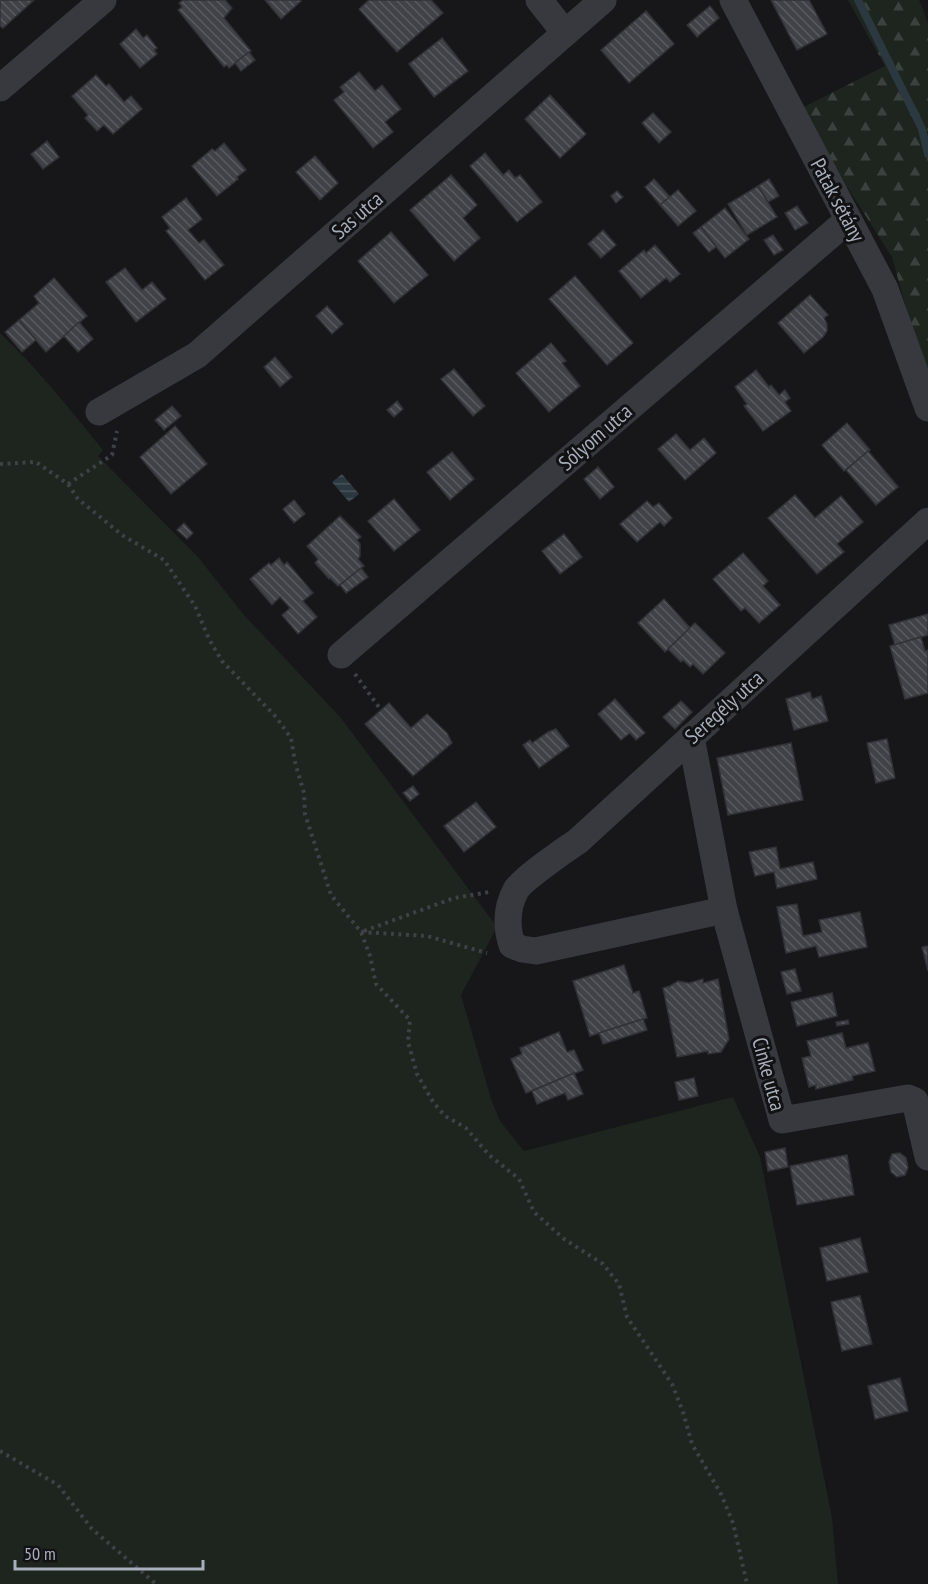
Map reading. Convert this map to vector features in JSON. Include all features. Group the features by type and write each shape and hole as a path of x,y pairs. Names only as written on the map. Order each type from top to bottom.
{"street":[{"path":"0,88 103,0"},
{"path":"539,0 565,33"},
{"name":"Sas utca","path":"99,412 197,355 603,0"},
{"name":"Patak sétány","path":"733,0 885,289 928,408"},
{"name":"Sólyom utca","path":"341,655 848,220"},
{"name":"Seregély utca","path":"516,888 578,840 928,521"},
{"name":"Cinke utca","path":"691,737 724,910 782,1120 909,1098 915,1101 928,1157"},
{"path":"516,888 508,911 507,930 512,945 522,950 536,951 724,910"}],"path":[{"path":"68,484 112,455 118,431 99,412"},
{"path":"0,464 36,462 68,484 78,499 109,525 164,560 195,606 209,639 222,661 276,717 291,738 304,793 305,814 331,896 361,932 370,956 376,984 410,1020 408,1042 417,1074 433,1102 446,1116 466,1128 489,1155 519,1179 534,1212 564,1239 603,1264 619,1284 627,1317 672,1384 684,1412 692,1444 721,1494 734,1523 747,1584"},
{"path":"341,655 381,710"},
{"path":"361,932 454,898 516,888"},
{"path":"361,932 427,936 493,955"},
{"path":"0,1451 58,1485 92,1529 156,1584"}],"green space":[{"path":"848,0 919,0 928,23 928,388 892,257 798,110 885,66"},
{"path":"0,333 41,375 103,450 98,456 198,557 244,615 341,718 497,927 461,995 492,1102 500,1121 524,1151 733,1097 760,1157 832,1518 838,1584 0,1584"}],"shaded area":[{"path":"342,474 359,494 349,502 332,482"}],"building":[{"path":"0,0 34,0 3,28 0,26"},
{"path":"183,0 225,0 232,8 224,18 251,51 229,68 227,65 224,67 178,10 182,7 179,3"},
{"path":"265,0 300,0 301,1 281,19"},
{"path":"369,0 431,0 443,13 397,52 359,9"},
{"path":"771,0 809,0 827,34 797,50"},
{"path":"710,6 719,18 697,37 687,25"},
{"path":"646,11 674,44 629,83 601,50"},
{"path":"136,29 143,38 147,35 157,48 154,50 157,54 140,68 120,44"},
{"path":"442,38 468,71 434,97 409,64"},
{"path":"249,52 255,60 241,71 235,63"},
{"path":"359,72 375,91 382,85 401,109 385,122 393,132 373,148 334,100 344,92 340,87"},
{"path":"96,75 106,86 109,84 124,102 131,96 142,109 113,134 104,125 97,131 85,118 88,115 72,96"},
{"path":"550,95 586,134 560,158 525,119"},
{"path":"653,113 671,132 659,143 642,123"},
{"path":"47,141 59,157 43,169 31,154"},
{"path":"224,143 246,170 217,196 192,166 212,149 215,151"},
{"path":"485,153 503,175 509,170 515,178 520,175 542,202 517,222 470,166"},
{"path":"315,156 338,183 320,200 296,172"},
{"path":"451,175 477,205 463,218 480,238 454,261 410,210"},
{"path":"654,179 670,197 660,205 645,187"},
{"path":"769,179 779,196 768,202 758,186"},
{"path":"758,186 777,217 747,235 728,204"},
{"path":"678,190 696,211 678,226 660,205"},
{"path":"617,191 623,197 616,203 611,196"},
{"path":"186,198 202,219 188,230 199,243 204,240 224,265 205,280 166,231 170,228 162,217"},
{"path":"797,206 808,223 795,230 785,213"},
{"path":"725,208 749,239 725,258 701,227"},
{"path":"701,227 716,247 709,252 693,233"},
{"path":"603,230 616,245 601,258 588,244"},
{"path":"391,232 428,275 394,303 358,261"},
{"path":"773,235 783,250 774,255 764,240"},
{"path":"655,245 680,274 670,282 666,278 641,298 619,271 644,250 646,253"},
{"path":"125,268 142,290 152,282 166,299 136,322 106,282"},
{"path":"575,276 633,343 607,365 549,299"},
{"path":"54,278 87,316 46,352 19,320 39,303 34,296"},
{"path":"810,295 828,315 824,318 827,331 804,353 778,323"},
{"path":"327,306 343,324 332,334 316,316"},
{"path":"19,320 36,340 22,352 5,332"},
{"path":"79,322 93,339 78,352 64,336"},
{"path":"551,343 566,361 562,363 580,386 549,412 516,373"},
{"path":"275,357 292,377 280,387 264,367"},
{"path":"454,369 485,406 473,416 441,379"},
{"path":"756,370 769,387 771,385 779,395 785,390 790,398 785,402 791,411 763,431 744,406 747,404 735,387"},
{"path":"397,401 403,409 394,417 387,410"},
{"path":"172,406 181,416 164,430 155,420"},
{"path":"847,423 870,450 844,471 822,445"},
{"path":"175,426 207,464 171,494 140,457"},
{"path":"676,434 690,450 704,438 716,453 685,480 658,449"},
{"path":"868,451 898,487 876,505 846,470"},
{"path":"452,452 474,479 450,500 427,472"},
{"path":"598,467 614,487 600,499 584,479"},
{"path":"795,495 815,518 841,496 863,522 837,544 844,552 817,574 768,518"},
{"path":"394,499 420,530 394,551 368,521"},
{"path":"294,500 305,514 294,523 283,509"},
{"path":"647,501 653,507 659,503 672,518 664,526 660,522 637,542 620,524"},
{"path":"340,516 361,537 357,540 360,544 358,559 364,566 338,586 315,563 318,559 307,546"},
{"path":"184,523 193,533 187,539 177,530"},
{"path":"564,534 582,557 560,574 542,551"},
{"path":"743,553 768,581 763,586 780,605 759,623 745,608 741,611 713,579"},
{"path":"279,558 284,565 287,562 313,593 303,601 317,617 298,634 282,615 290,608 280,597 272,605 250,579 269,563 271,565"},
{"path":"361,568 368,577 346,593 340,585"},
{"path":"664,599 690,628 665,652 638,623"},
{"path":"928,614 928,635 895,645 889,625"},
{"path":"695,623 725,653 703,674 693,664 690,667 683,660 681,662 668,649"},
{"path":"921,637 925,651 928,650 928,693 905,699 890,646"},
{"path":"810,692 812,699 821,696 828,721 794,730 786,699"},
{"path":"615,699 645,733 636,740 630,733 621,740 598,714"},
{"path":"681,701 692,712 675,729 663,717"},
{"path":"389,703 411,728 427,714 447,733 452,743 413,776 365,724"},
{"path":"556,729 569,746 539,768 523,745 530,740 532,743"},
{"path":"887,739 895,778 876,783 867,743"},
{"path":"791,743 803,800 728,815 717,758"},
{"path":"413,786 419,794 410,801 403,793"},
{"path":"476,802 496,827 464,852 444,826"},
{"path":"776,847 780,869 813,862 817,879 777,888 774,872 755,876 749,852"},
{"path":"797,904 803,936 822,932 819,920 860,912 867,947 819,957 816,946 786,953 777,907"},
{"path":"928,946 928,971 922,947"},
{"path":"624,965 633,993 639,991 647,1018 590,1036 573,981"},
{"path":"795,969 801,991 787,994 781,972"},
{"path":"703,979 703,983 718,979 729,1039 721,1052 708,1054 708,1051 677,1057 663,988 678,981 689,983"},
{"path":"832,993 837,1016 797,1026 791,1002"},
{"path":"643,1019 647,1030 603,1044 599,1033"},
{"path":"848,1020 849,1024 837,1026 836,1022"},
{"path":"559,1032 567,1052 574,1050 583,1070 526,1093 511,1059 522,1054 520,1048"},
{"path":"842,1033 846,1048 868,1043 875,1071 852,1076 853,1080 816,1089 816,1085 809,1087 802,1058 811,1056 807,1041"},
{"path":"574,1073 583,1094 568,1100 565,1093 537,1104 532,1091"},
{"path":"694,1078 698,1096 679,1100 675,1082"},
{"path":"785,1148 788,1167 768,1171 765,1152"},
{"path":"900,1153 906,1158 908,1168 905,1175 897,1177 891,1172 889,1162 892,1154"},
{"path":"847,1155 854,1195 797,1205 790,1166"},
{"path":"860,1238 868,1272 827,1281 820,1248"},
{"path":"860,1296 872,1344 842,1351 831,1302"},
{"path":"900,1378 908,1411 875,1419 868,1386"}],"waterway":[{"path":"858,0 922,129 928,154"}]}
